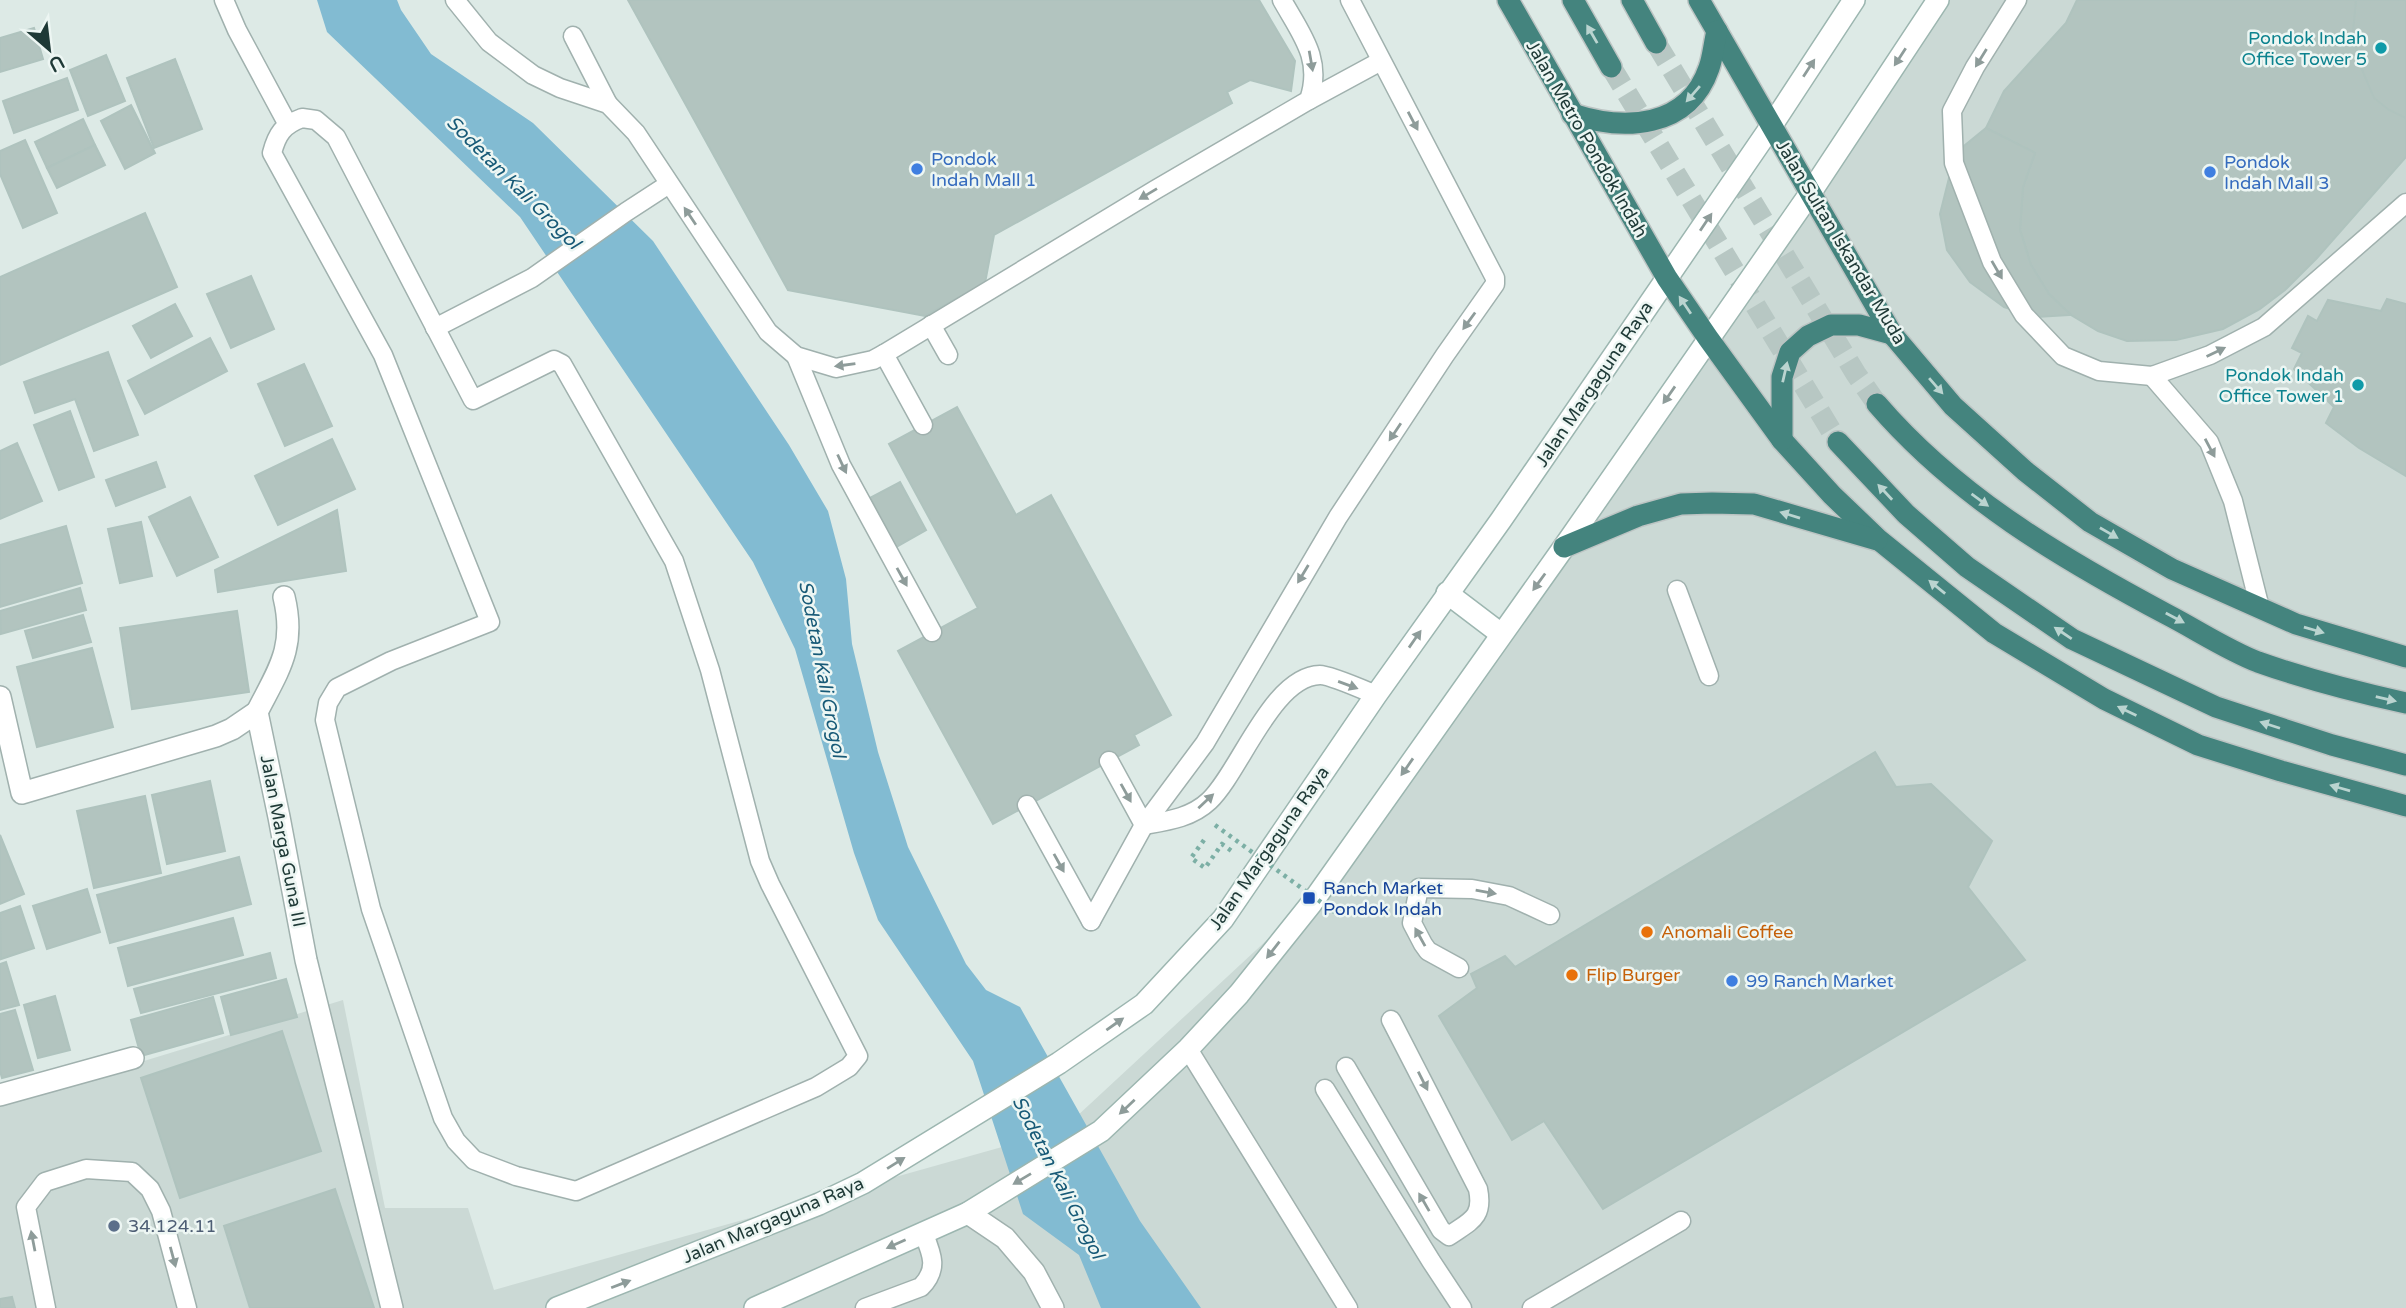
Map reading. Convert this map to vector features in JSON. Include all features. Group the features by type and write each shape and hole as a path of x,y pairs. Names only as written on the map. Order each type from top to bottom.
{"highway":[{"name":"Jalan Metro Pondok Indah","path":"1508,0 1667,278"},
{"path":"1573,0 1611,67"},
{"path":"1632,0 1657,43"},
{"path":"1699,0 1772,125"},
{"path":"1572,114 1592,121 1627,124 1650,122 1673,111 1683,105 1701,85 1709,68 1717,31"},
{"name":"Jalan Sultan Iskandar Muda","path":"1772,125 1892,334 1953,406 2025,471 2090,522 2172,569 2296,624 2406,657"},
{"path":"1667,278 1782,440 1832,495 1880,540 1994,633 2104,699 2198,745 2406,806"},
{"path":"1782,440 1782,377 1790,352 1808,337 1831,325 1859,325 1892,334"},
{"path":"1877,404 1903,434 1962,487 2029,536 2139,599 2254,661 2406,703"},
{"path":"1838,442 1906,514 1966,567 2072,639 2216,706 2332,745 2406,765"},
{"path":"1564,547 1638,516 1681,504 1754,504 1880,540"}],"main road":[{"name":"Jalan Margaguna Raya","path":"557,1308 819,1204 863,1183 1059,1063 1144,1004 1223,919 1447,593 1502,520 1772,125 1854,0"},
{"path":"754,1308 974,1209 1101,1131 1188,1049 1239,994 1311,904 1564,547 1811,192 1938,0"},
{"path":"1447,593 1501,634"},
{"path":"0,697 22,793 216,736 257,712 280,668 288,646 289,622 284,597"},
{"name":"Jalan Marga Guna III","path":"257,712 306,960 392,1308"},
{"path":"0,1095 133,1058"},
{"path":"974,1209 1005,1238 1034,1272 1053,1308"}],"lane":[{"path":"224,0 237,30 287,123"},
{"path":"455,0 489,42 533,75 560,88 608,104"},
{"path":"1282,0 1312,54 1314,87 1309,100"},
{"path":"1027,805 1091,921 1144,825 1205,743 1411,396 1445,355 1494,287 1496,281 1350,0"},
{"path":"2017,0 1975,67 1952,111 1954,163 1992,262 2024,315 2063,356 2099,371 2152,376 2210,355 2264,327 2406,203"},
{"path":"573,36 608,104 636,133 768,332 796,356 836,368 873,360 884,354 1155,190 1381,61"},
{"path":"302,117 316,120 336,137 472,400 554,360 562,364 674,561 710,670 760,861 858,1056 849,1067 816,1087 576,1191 516,1176 474,1160 456,1141 443,1118 372,909 325,720 328,703 337,688 374,669 490,622 383,355 272,153 276,137 287,123 302,117"},
{"path":"435,328 532,278 669,184"},
{"path":"931,325 947,355"},
{"path":"884,354 923,425"},
{"path":"796,356 841,465 933,632"},
{"path":"2152,376 2209,442 2233,501 2260,608"},
{"path":"1677,590 1709,676"},
{"path":"1144,825 1180,818 1210,800 1282,694 1301,680 1321,675 1376,695"},
{"path":"1109,761 1144,825"},
{"path":"1459,968 1429,951 1412,923 1419,888 1472,889 1509,896 1550,915"},
{"path":"1346,1066 1441,1230 1449,1236 1477,1216 1481,1202 1478,1189 1391,1020"},
{"path":"1188,1049 1348,1308"},
{"path":"1325,1089 1462,1308"},
{"path":"46,1308 26,1207 45,1182 86,1168 132,1172 149,1189 161,1212 187,1308"},
{"path":"1532,1308 1681,1222"},
{"path":"865,1308 921,1287 927,1281 934,1264 923,1232"}],"path":[{"path":"1222,844 1205,868 1191,858 1215,825 1340,916"}],"shaded area":[{"path":"1937,0 2406,0 2406,1308 0,1308 0,1105 343,1000 385,1208 468,1208 494,1290 1062,1130 1295,914"}],"water":[{"name":"Sodetan Kali Grogol","path":"317,0 397,0 431,54 533,123 653,241 789,445 828,511 846,579 852,644 878,752 908,847 966,964 986,990 1020,1007 1140,1221 1201,1308 1101,1308 1079,1255 1023,1214 973,1061 878,920 854,853 795,649 753,562 520,217 327,32"}],"building":[{"name":"Pondok Indah Mall 1","path":"628,0 1259,0 1295,61 1291,91 1250,80 1227,92 1232,103 994,235 985,283 925,316 788,290"},
{"name":"Pondok Indah Mall 3","path":"2077,0 2406,0 2406,157 2317,258 2285,290 2260,309 2223,329 2176,340 2127,341 2098,331 2071,315 2049,294 2031,265 2020,230 2023,187 2035,153 1986,128 2004,91 2066,23"},
{"name":"Pondok Indah Office Tower 5","path":"2356,0 2406,0 2406,118 2389,110 2374,98 2360,65 2353,32"},
{"path":"34,28 43,59 0,72 0,38"},
{"path":"106,55 125,101 88,116 70,70"},
{"path":"175,59 202,129 154,148 127,78"},
{"path":"67,78 78,110 14,133 3,101"},
{"path":"131,105 155,153 125,169 101,121"},
{"path":"83,119 95,145 47,168 35,142"},
{"path":"1986,128 2035,153 2023,187 2020,230 2031,265 2049,294 2071,315 2036,317 2004,307 1970,282 1947,250 1940,214 1950,174 1964,146"},
{"path":"25,140 57,213 23,228 0,174 0,151"},
{"path":"95,145 105,165 57,188 47,168"},
{"path":"145,213 177,287 0,365 0,277"},
{"path":"251,276 274,329 231,348 207,294"},
{"name":"Pondok Indah Office Tower 1","path":"2387,299 2406,304 2406,476 2359,448 2326,423 2334,407 2294,369 2302,353 2292,348 2308,316 2317,321 2328,300 2381,311"},
{"path":"175,304 192,336 151,358 133,326"},
{"path":"210,338 227,371 145,414 128,381"},
{"path":"108,352 138,435 94,451 75,399 35,413 24,382"},
{"path":"304,364 332,426 285,446 258,384"},
{"path":"957,407 1016,515 1051,495 1171,715 1134,735 1139,745 993,824 898,651 978,608 889,444"},
{"path":"70,411 94,477 59,490 34,425"},
{"path":"332,439 355,489 278,525 255,476"},
{"path":"17,443 42,501 0,519 0,451"},
{"path":"156,462 165,487 116,506 106,480"},
{"path":"900,482 926,530 896,547 870,498"},
{"path":"190,497 218,557 177,576 149,517"},
{"path":"337,510 346,571 218,592 215,570"},
{"path":"141,522 152,576 120,583 108,529"},
{"path":"66,526 82,583 0,607 0,545"},
{"path":"80,588 86,610 1,634 0,611"},
{"path":"237,611 249,692 132,709 120,628"},
{"path":"83,615 91,642 33,658 25,631"},
{"path":"92,648 113,727 37,747 17,667"},
{"name":"99 Ranch Market","path":"1875,752 1896,787 1931,784 1992,841 1968,887 2025,960 1603,1209 1544,1121 1512,1140 1439,1016 1477,988 1471,974 1505,956 1515,967"},
{"path":"210,781 225,851 167,864 152,795"},
{"path":"145,796 161,873 94,888 77,811"},
{"path":"0,835 24,894 0,904"},
{"path":"239,857 251,904 110,943 97,895"},
{"path":"87,889 100,932 47,949 33,906"},
{"path":"20,906 34,948 1,959 0,913"},
{"path":"233,918 243,955 128,986 118,948"},
{"path":"270,953 276,978 141,1013 134,989"},
{"path":"6,962 19,1005 0,1010 0,964"},
{"path":"286,979 297,1017 231,1035 221,997"},
{"path":"55,996 70,1050 38,1058 24,1005"},
{"path":"213,997 223,1033 141,1056 131,1020"},
{"path":"15,1010 33,1070 2,1078 0,1014"},
{"path":"282,1031 321,1151 180,1198 141,1078"},
{"path":"335,1189 374,1308 250,1308 224,1226"},
{"path":"12,1297 15,1308 0,1308 0,1299"}],"tunnel":[{"path":"1656,43 1856,374 1877,404"},
{"path":"1611,67 1838,442"}],"place":[{"name":"Pondok Indah Office Tower 5","path":"2381,48"},
{"name":"Pondok Indah Mall 1","path":"917,169"},
{"name":"Pondok Indah Mall 3","path":"2210,172"},
{"name":"Pondok Indah Office Tower 1","path":"2358,385"},
{"name":"Ranch Market Pondok Indah","path":"1309,898"},
{"name":"Anomali Coffee","path":"1647,932"},
{"name":"Flip Burger","path":"1572,975"},
{"name":"99 Ranch Market","path":"1732,981"},
{"name":"34.124.11","path":"114,1226"}]}
